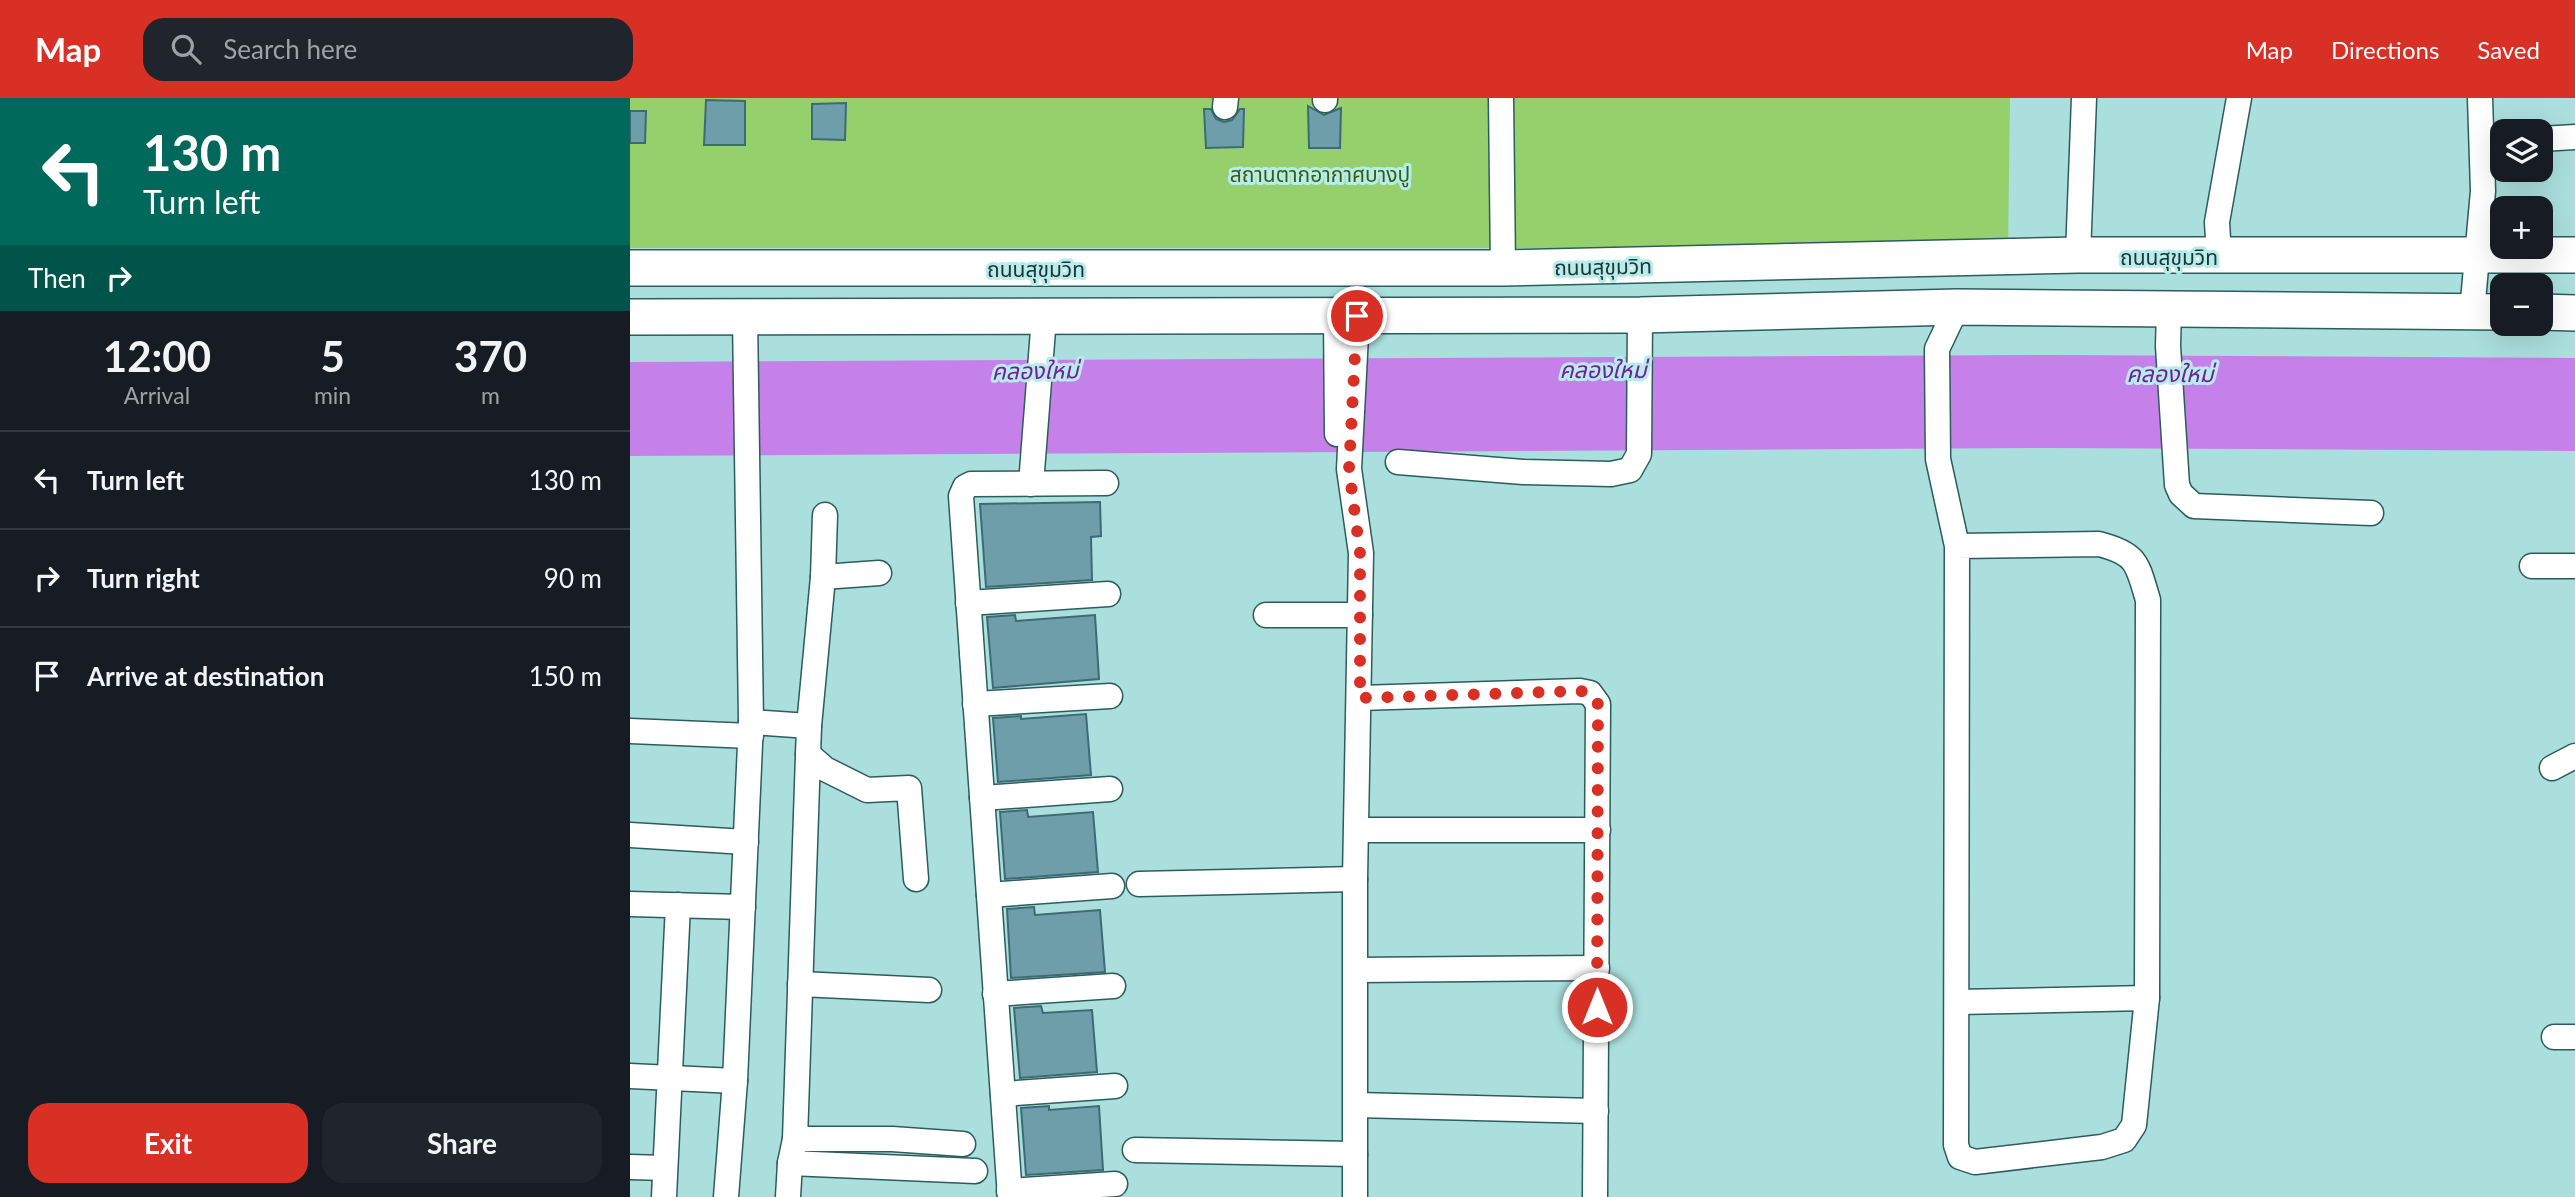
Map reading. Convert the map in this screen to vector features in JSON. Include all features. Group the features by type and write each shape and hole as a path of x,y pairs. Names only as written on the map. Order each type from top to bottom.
{"highway":[{"name":"ถนนสุขุมวิท","path":"630,268 1503,268 2078,256 2575,255"},
{"path":"1503,268 1505,315"},
{"path":"630,317 1044,317 1346,331 1505,315 1640,315 1957,307 2487,312"},
{"path":"2553,312 2575,313"}],"street":[{"path":"1501,98 1503,268"},
{"path":"2078,256 2084,98"},
{"path":"2219,256 2217,222 2239,98"},
{"path":"2480,98 2490,136"},
{"path":"2553,138 2575,137"},
{"path":"2487,312 2477,256 2483,191 2490,154"},
{"path":"1957,307 1937,349 1938,458 1957,546 1956,1145 1960,1157 1975,1162 2102,1147 2124,1140 2134,1125 2147,998 2148,600 2138,568 2122,550 2099,544 1957,546"},
{"path":"2169,309 2168,346 2175,457 2181,494 2194,506 2371,513"},
{"path":"1398,462 1523,472 1611,474 1630,470 1639,454 1642,351 1640,315"},
{"path":"726,1197 735,1081 751,729 744,317"},
{"path":"1031,484 1044,317"},
{"path":"1346,331 1345,461 1360,553 1355,1197"},
{"path":"1106,483 971,484 965,487 961,496 1010,1194 1115,1184"},
{"path":"788,1197 800,984 809,726 823,577 825,515"},
{"path":"2532,566 2575,566"},
{"path":"823,577 879,573"},
{"path":"968,603 1108,594"},
{"path":"1266,615 1360,615"},
{"path":"1360,698 1580,691 1590,693 1598,704 1595,1197"},
{"path":"975,704 1110,696"},
{"path":"630,731 809,726"},
{"path":"808,754 825,769 867,790 909,788 916,879"},
{"path":"2552,768 2575,756"},
{"path":"982,798 1110,789"},
{"path":"1357,830 1598,830"},
{"path":"630,835 746,842"},
{"path":"1139,884 1356,879"},
{"path":"989,895 1112,886"},
{"path":"630,904 743,907"},
{"path":"664,1197 678,905"},
{"path":"1357,970 1597,968"},
{"path":"800,984 929,990"},
{"path":"995,994 1113,986"},
{"path":"1956,1002 2147,998"},
{"path":"630,1076 735,1081"},
{"path":"1003,1094 1115,1086"},
{"path":"1356,1105 1597,1111"},
{"path":"792,1151 892,1139 963,1144"},
{"path":"1135,1150 1355,1154"},
{"path":"792,1151 975,1171"},
{"path":"630,1167 665,1168"}],"green space":[{"name":"สถานตากอากาศบางปู","path":"630,98 2010,98 2008,248 630,248"}],"water":[{"name":"คลองใหม่","path":"2053,355 2575,358 2575,451 2052,448 630,456 630,362"}],"building":[{"path":"706,100 745,101 745,145 704,145"},
{"path":"846,103 845,140 812,139 812,104"},
{"path":"1308,106 1324,115 1341,108 1340,148 1309,148"},
{"path":"1204,109 1211,109 1216,119 1224,122 1232,120 1240,109 1244,109 1243,147 1206,148"},
{"path":"630,111 646,111 645,143 630,143"},
{"path":"1100,502 1101,536 1091,537 1092,580 986,587 980,504"},
{"path":"1015,615 1016,621 1095,615 1099,679 993,688 987,617"},
{"path":"1086,714 1091,775 998,782 993,718 1021,716 1021,719"},
{"path":"1027,810 1028,817 1093,812 1098,872 1005,879 1000,812"},
{"path":"1034,907 1035,915 1100,910 1105,972 1011,978 1007,909"},
{"path":"1041,1006 1043,1013 1092,1010 1097,1072 1020,1078 1014,1008"},
{"path":"1049,1106 1049,1110 1099,1106 1103,1170 1026,1175 1021,1108"}],"route":[{"path":"1357,316 1349,469 1360,553 1360,698 1580,691 1590,693 1598,704 1597,1007"}]}
